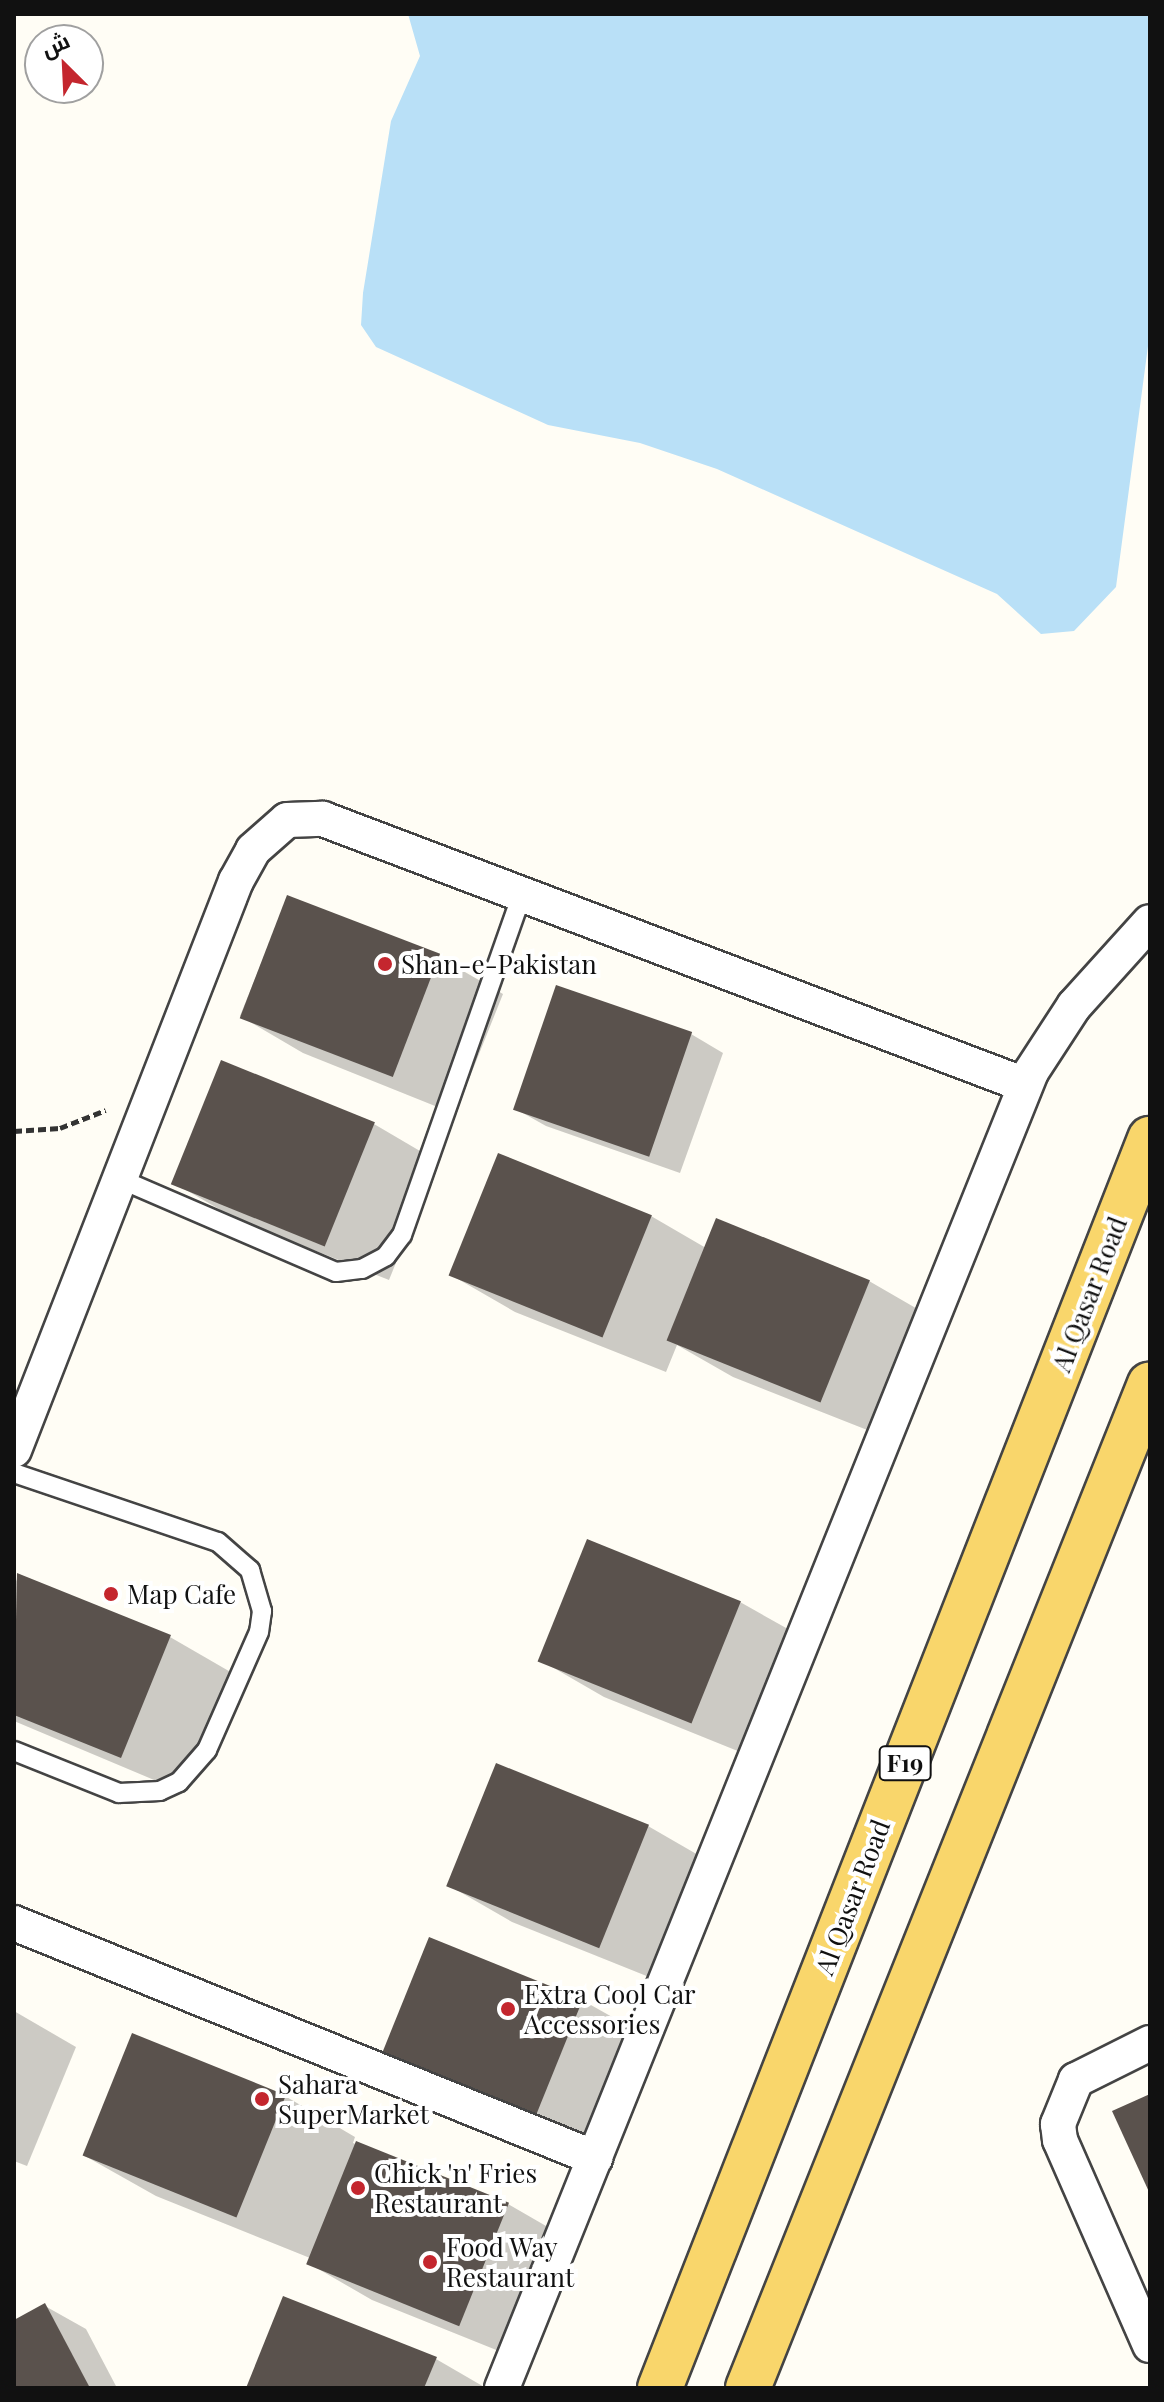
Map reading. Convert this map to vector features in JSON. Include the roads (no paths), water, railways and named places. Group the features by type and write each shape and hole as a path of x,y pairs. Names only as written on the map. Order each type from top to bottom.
{"main road":[{"name":"Al Qasar Road","path":"660,2388 1150,1139"},
{"path":"748,2388 1150,1384"}],"street":[{"path":"14,1450 236,881 253,850 277,827 299,816 323,819 1025,1085"},
{"path":"502,2388 1025,1085 1074,1006 1150,922"},
{"path":"14,1923 595,2158"},
{"path":"1150,2043 1076,2080 1058,2124 1060,2140 1150,2345"}],"lane":[{"path":"120,1179 336,1272 362,1269 386,1256 402,1235 522,895"},
{"path":"14,1473 218,1542 250,1570 262,1611 259,1632 207,1750 179,1782 160,1791 119,1793 14,1751"}],"water":[{"path":"408,14 1150,14 1150,331 1116,587 1074,631 1041,634 997,594 717,469 640,443 548,425 376,347 361,325 363,293 391,121 420,56"}],"place":[{"name":"Shan-e-Pakistan","path":"385,964"},
{"name":"Map Cafe","path":"111,1594"},
{"name":"Extra Cool Car Accessories","path":"508,2009"},
{"name":"Sahara SuperMarket","path":"262,2099"},
{"name":"Chick 'n' Fries Restaurant","path":"358,2188"},
{"name":"Food Way Restaurant","path":"430,2262"}]}
